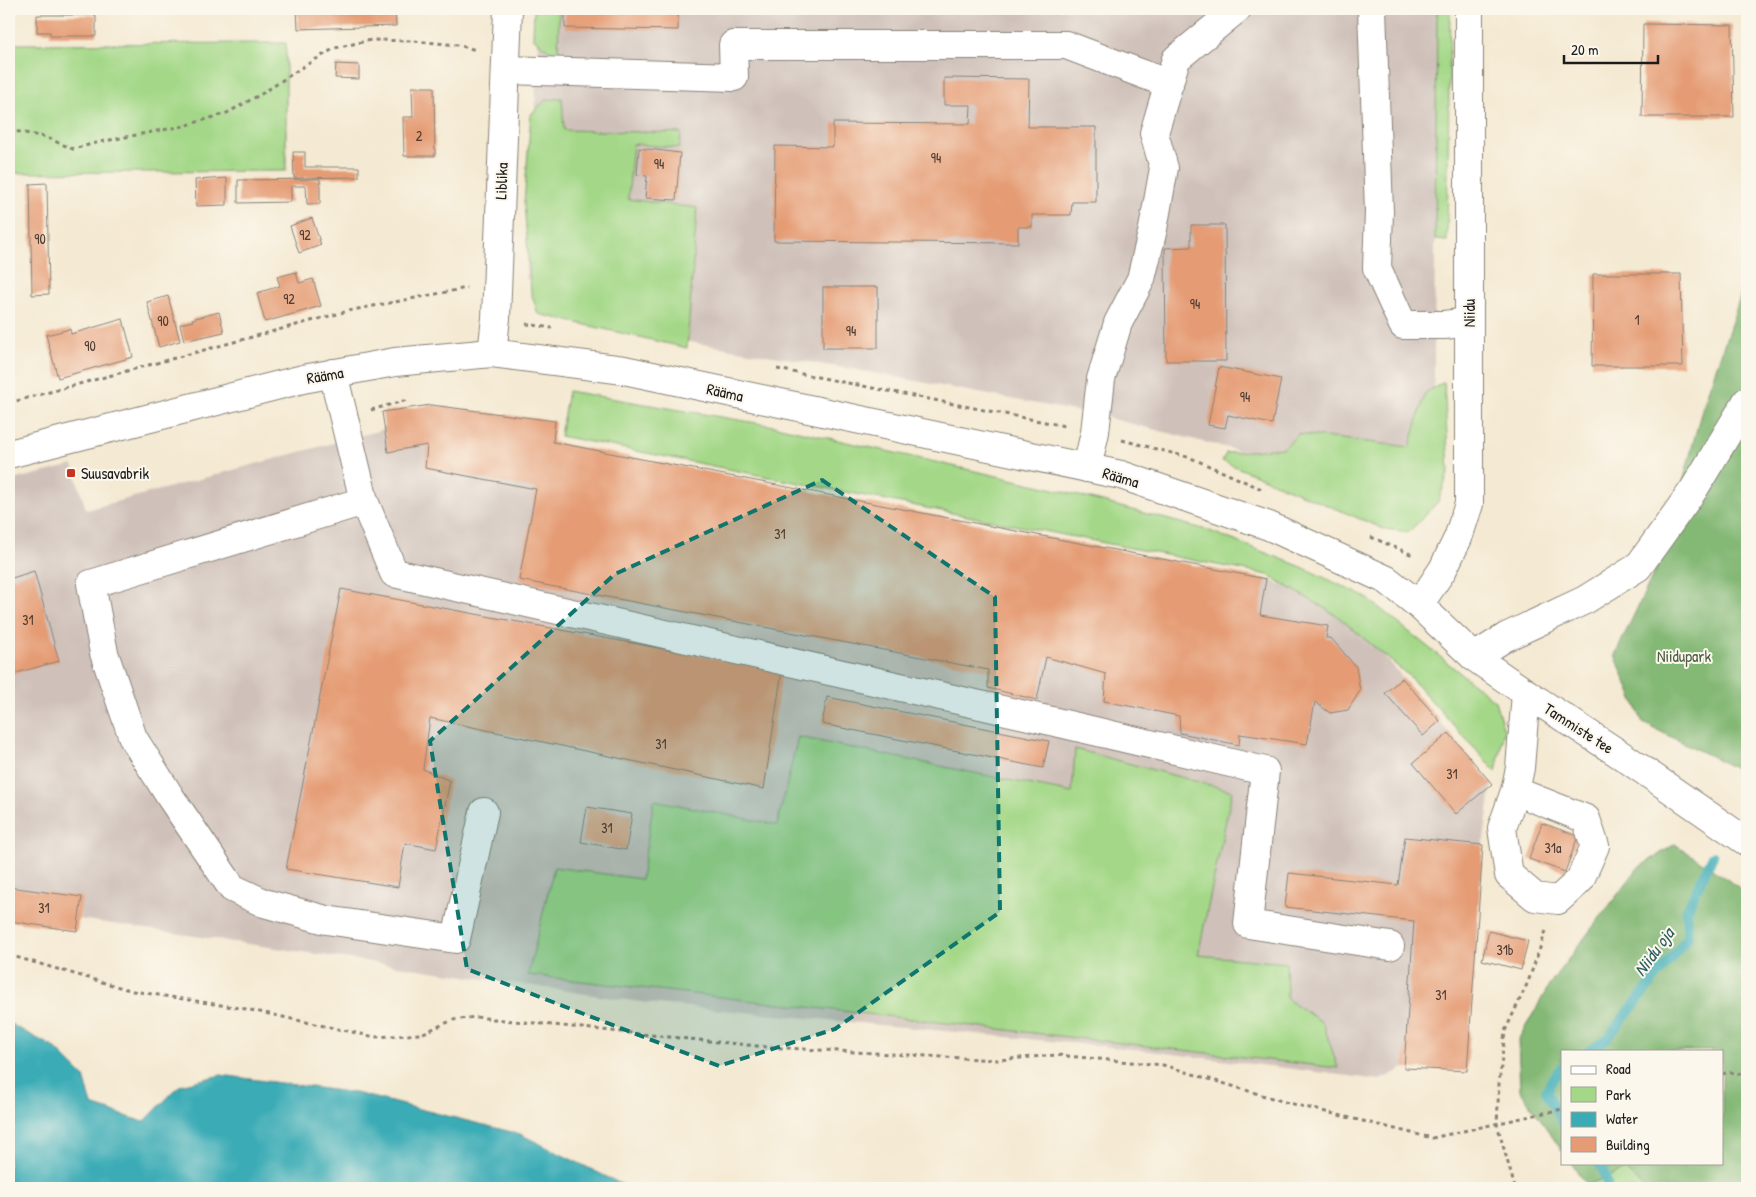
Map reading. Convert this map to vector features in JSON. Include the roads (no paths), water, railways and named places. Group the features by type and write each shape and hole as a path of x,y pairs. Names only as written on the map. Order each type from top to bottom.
{"main road":[{"name":"Liblika","path":"492,353 496,318 508,9"},
{"path":"1087,468 1095,432 1101,378 1118,323 1142,279 1153,229 1164,168 1154,132 1176,59 1237,9"},
{"path":"1372,9 1379,212 1377,268 1403,325 1444,325 1469,322"},
{"name":"Niidu","path":"1419,605 1443,569 1458,538 1469,504 1469,9"},
{"path":"506,64 734,77 733,45 1066,45 1169,84"},
{"name":"Rääma","path":"9,454 293,381 394,362 492,353 624,370 1121,475 1269,526 1387,580 1419,605"},
{"path":"333,373 364,501 394,573 1265,771 1248,924 1390,946"},
{"path":"1474,657 1506,637 1585,600 1638,567 1694,489 1747,400"},
{"path":"364,501 91,584 104,653 134,738 170,798 232,888 264,904 326,920 456,939 484,812"},
{"name":"Tammiste tee","path":"1419,605 1474,657 1628,759 1747,842"},
{"path":"1515,790 1586,820 1595,846 1580,880 1558,900 1534,897 1509,875 1502,828 1515,790 1520,768 1526,693"}],"water":[{"path":"9,1023 55,1048 84,1077 92,1105 144,1122 180,1085 221,1075 355,1093 520,1134 621,1184 634,1188 9,1188"}],"waterway":[{"name":"Niidu oja","path":"1590,1050 1607,1039 1688,937 1686,911 1713,856"},
{"name":"Niidu oja","path":"1561,1069 1546,1091 1561,1120"},
{"name":"Niidu oja","path":"1599,1164 1603,1169 1608,1188"}],"place":[{"name":"Suusavabrik","path":"71,473"}],"park label":[{"name":"Niidupark","path":"1684,656"}]}
